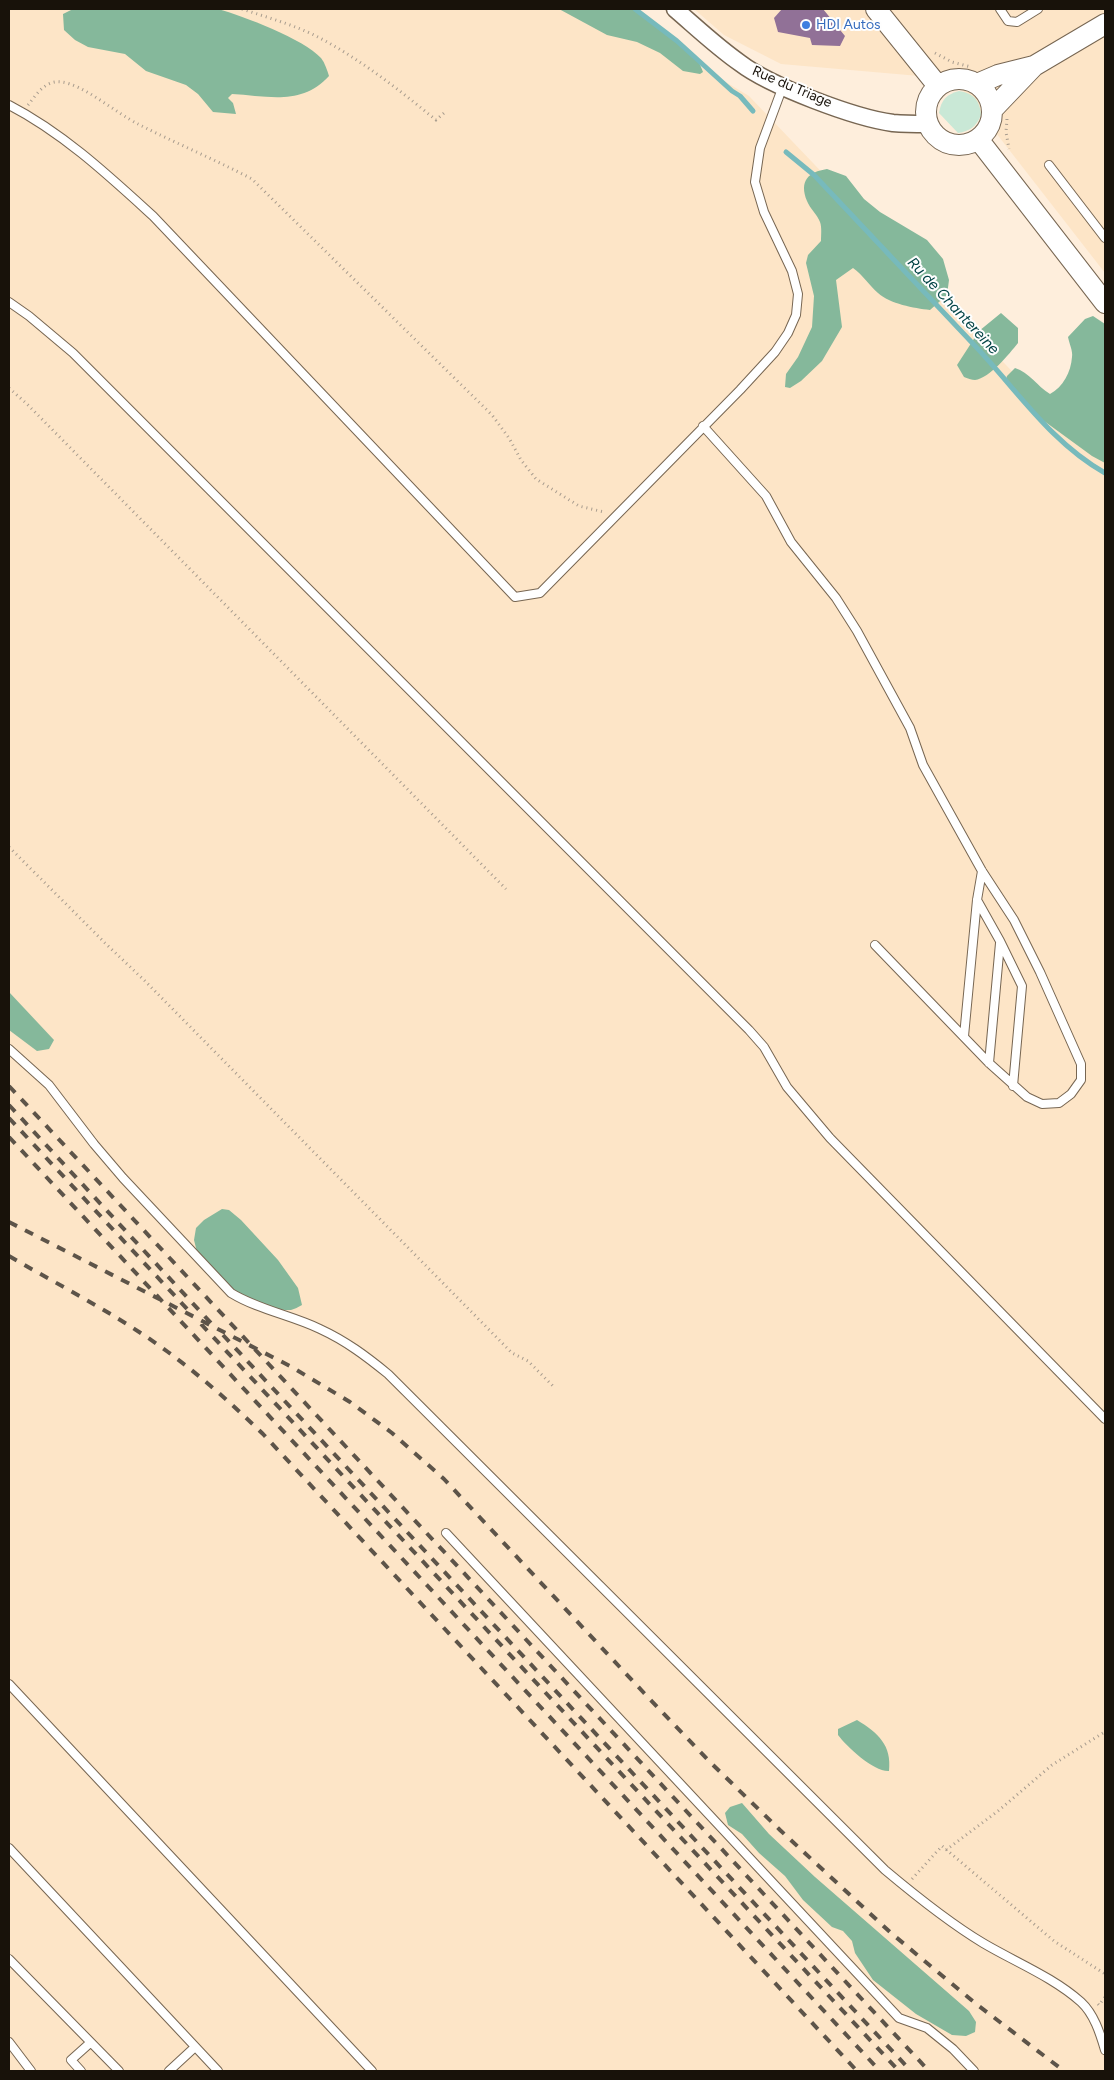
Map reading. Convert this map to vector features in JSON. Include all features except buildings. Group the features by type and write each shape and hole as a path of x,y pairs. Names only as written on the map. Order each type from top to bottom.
{"street":[{"name":"Rue du Triage","path":"675,9 740,64 756,74 864,116 893,123 928,124"},
{"path":"876,9 938,86"},
{"path":"978,76 990,100 992,110 991,121 986,131 978,139 959,145 949,144 933,133 928,124 926,114 926,103 930,94 938,86 947,80 957,78 968,80 978,76 998,76 1034,66 1105,24"},
{"path":"992,110 1034,66"},
{"path":"978,139 1103,297"}],"lane":[{"path":"1000,9 1008,21 1017,22 1038,9"},
{"path":"9,105 95,163 153,216 515,597 540,594 740,390 775,352 788,334 796,315 798,294 792,272 764,212 755,182 760,148 783,86"},
{"path":"1049,165 1105,238"},
{"path":"9,302 29,316 72,354 749,1030 764,1047 787,1087 830,1138 1105,1419"},
{"path":"703,426 766,496 791,542 836,598 856,631 910,728 923,765 982,871 1014,920 1040,972 1081,1064 1081,1080 1071,1094 1059,1103 1042,1104 1027,1097 989,1063 875,945"},
{"path":"964,1036 976,900 982,871"},
{"path":"976,900 1000,941 1022,986 1013,1086"},
{"path":"989,1063 1000,941"},
{"path":"9,1049 49,1085 94,1144 123,1178 219,1281 245,1302 319,1328 354,1346 388,1374 885,1870 926,1905 982,1942 1058,1985 1082,2003 1100,2034 1105,2050"},
{"path":"446,1533 900,2018 927,2028 953,2049 974,2071"},
{"path":"9,1684 372,2071"},
{"path":"9,1848 218,2071"},
{"path":"9,1959 118,2071"},
{"path":"9,2042 30,2071"},
{"path":"81,2071 70,2060 90,2043"},
{"path":"169,2071 195,2047"}],"path":[{"path":"242,9 280,21 314,35 351,56 377,73 436,120 444,113"},
{"path":"936,54 978,76"},
{"path":"22,112 43,86 59,81 77,86 137,123 252,179 492,415 509,438 521,460 536,479 579,506 601,512 622,511"},
{"path":"9,388 27,404 506,889"},
{"path":"9,847 105,944 145,981 512,1353 528,1361 553,1386"},
{"path":"946,1850 1003,1807 1052,1765 1103,1733 1105,1736"},
{"path":"906,1888 942,1846 1054,1942 1105,1974"}],"shaded area":[{"path":"9,9 598,9 634,27 749,96 1049,410 1105,453 1105,2071 9,2071"},
{"path":"694,9 1105,9 1105,273 954,79 781,64 724,35"}],"green space":[{"path":"73,9 218,9 257,23 301,43 321,58 329,76 308,92 296,95 271,97 232,94 228,98 233,103 236,114 213,112 198,94 186,85 146,71 125,54 88,47 75,40 64,30 63,14"},
{"path":"559,9 635,9 677,41 699,62 703,72 700,74 683,71 660,53 637,42 607,35"},
{"path":"959,91 975,98 981,115 972,128 958,133 939,113 945,98"},
{"path":"827,169 846,176 864,199 880,212 927,240 943,259 949,280 947,295 930,310 902,305 883,297 853,268 836,280 842,327 822,361 801,381 790,388 785,387 786,374 798,357 812,327 814,296 806,263 808,255 821,241 821,224 807,201 804,188 810,175"},
{"path":"1001,313 1018,328 1018,343 999,365 987,375 975,380 964,377 957,365 979,331"},
{"path":"1093,316 1105,324 1105,463 1092,456 1029,410 1005,382 1007,376 1015,368 1025,373 1050,394 1055,391 1066,378 1070,368 1072,355 1068,337 1085,319"},
{"path":"9,992 54,1040 49,1049 37,1051 9,1030"},
{"path":"222,1209 229,1210 241,1220 278,1260 298,1288 302,1305 292,1310 286,1310 265,1307 240,1298 199,1260 194,1240 196,1228 204,1220"},
{"path":"857,1720 877,1735 886,1747 889,1771 869,1763 854,1752 838,1735 838,1729"},
{"path":"742,1803 769,1834 815,1877 969,2011 976,2022 975,2032 966,2036 952,2035 916,2014 873,1980 855,1953 852,1941 843,1931 832,1927 803,1900 785,1876 759,1853 742,1834 728,1825 725,1813 730,1807"}],"waterway":[{"name":"Ru de Chantereine","path":"635,9 677,41 740,96 753,111"},
{"name":"Ru de Chantereine","path":"786,152 814,175 978,349 1052,432 1086,461 1105,473"}],"railway":[{"path":"9,1086 929,2071"},
{"path":"9,1105 211,1323"},
{"path":"9,1118 189,1311"},
{"path":"9,1137 880,2071"},
{"path":"9,1222 290,1366 350,1402 392,1433 444,1479 711,1763 780,1830 891,1933 975,2003 1064,2071"},
{"path":"9,1256 110,1314 181,1361 263,1434 857,2071"},
{"path":"201,1324 899,2071"},
{"path":"223,1335 911,2071"}],"place":[{"name":"HDI Autos","path":"806,25"}]}
